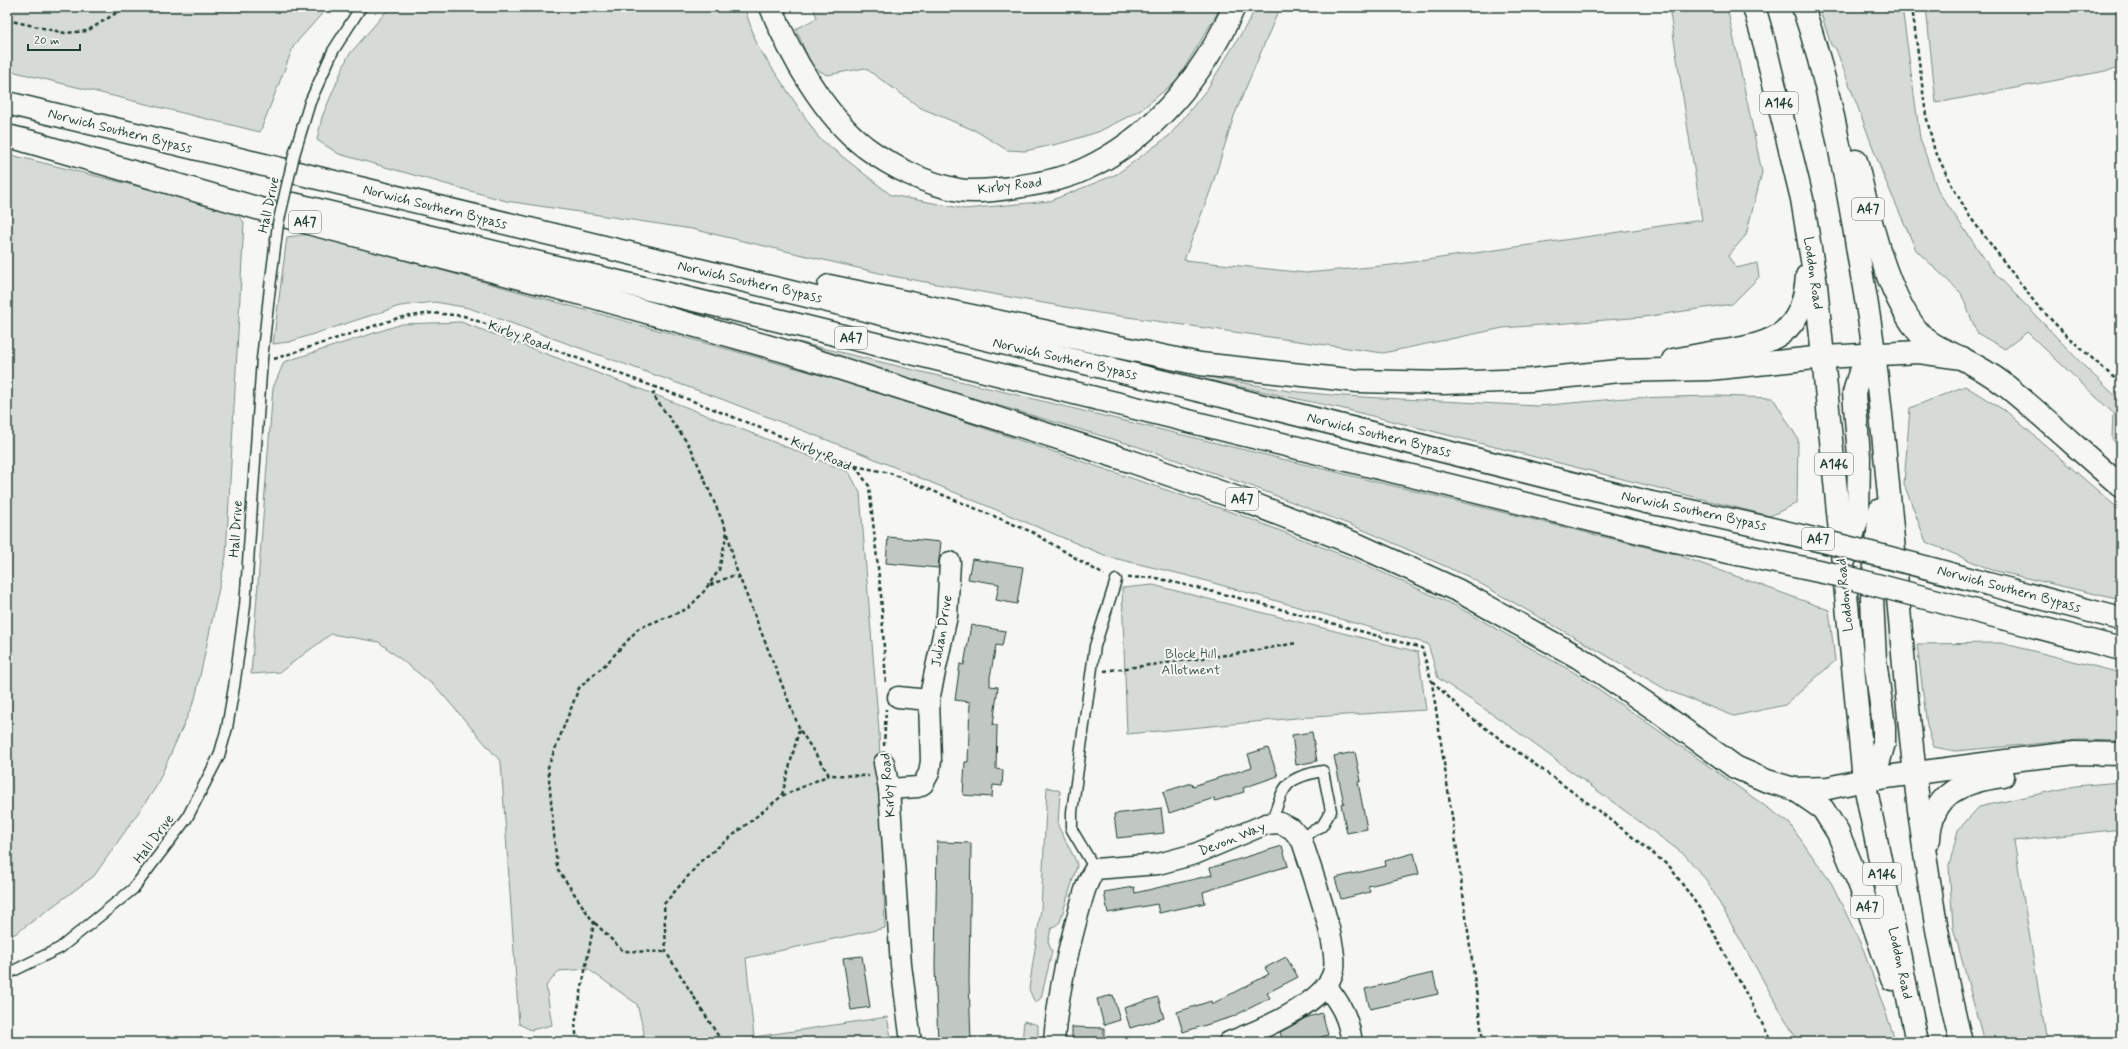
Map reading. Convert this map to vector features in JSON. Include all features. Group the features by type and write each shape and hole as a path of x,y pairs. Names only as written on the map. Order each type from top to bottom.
{"main road":[{"name":"Kirby Road","path":"771,7 801,72 849,132 864,146 892,165 926,180 960,191 1006,189 1043,183 1082,171 1116,152 1152,124 1187,87 1212,47 1234,7"},
{"name":"Loddon Road","path":"1754,7 1765,46 1802,199 1816,285 1864,780 1916,1042"},
{"path":"1804,7 1812,33 1843,166 1874,354 1914,773 1939,942 1961,1042"},
{"name":"A47","path":"1812,33 1849,133 1870,219 1886,268 1904,312 1916,330 1936,347 1962,358 2004,384 2121,486"},
{"name":"Norwich Southern Bypass","path":"7,103 1243,401 1647,502 1749,523 1869,551 2121,619"},
{"name":"A47","path":"16,138 312,224 586,295 795,354 1130,461 1243,500 1358,545 1459,591 1578,657 1735,767 1767,781 1794,789 1828,788 1864,780 2075,753 2121,754"},
{"name":"Norwich Southern Bypass","path":"16,138 790,323 1676,541 1842,576 2121,649"},
{"name":"A47","path":"1619,371 1755,346 1769,342 1785,330 1793,322 1802,305 1807,277 1802,199"},
{"name":"A47","path":"490,220 926,305 1200,364 1358,381 1443,383 1531,380 1619,371 1709,369 1824,357 1919,352 1962,358"},
{"name":"A47","path":"1843,570 1858,517 1859,457 1854,393 1858,378 1864,366 1874,354"},
{"path":"1864,780 1878,764 1884,743 1875,660 1872,598 1885,461"},
{"path":"1928,865 1929,830 1935,811 1946,797 1957,787 1980,779 2077,767 2121,758"},
{"name":"A47","path":"1794,789 1822,809 1838,833 1861,888 1916,1042"}],"street":[{"name":"Julian Drive","path":"887,776 918,787 927,778 931,760 929,700 947,616 950,562"},
{"path":"890,696 929,700"},
{"name":"Kirby Road","path":"887,776 901,965 911,1042"},
{"name":"Devon Way","path":"1095,870 1158,864 1188,856 1271,824 1280,823 1292,829 1300,838"},
{"path":"1229,1042 1273,1023 1314,998 1326,986 1334,969 1332,944 1300,838"},
{"path":"1054,1042 1056,1018 1070,943 1087,881 1095,870"},
{"path":"1326,986 1338,1000 1348,1020 1352,1042"}],"lane":[{"name":"Hall Drive","path":"7,974 60,948 134,889 188,818 219,756 228,721 245,606 262,367 278,224 294,155 310,102 333,51 361,7"},
{"path":"1095,870 1072,830 1072,812 1095,646 1116,580"},
{"path":"1271,824 1281,796 1290,781 1302,774 1323,771 1331,811 1322,826 1300,838"}],"path":[{"path":"7,20 65,34 87,31 126,7"},
{"path":"1912,7 1926,115 1934,148 1960,200 1970,217 2004,264 2036,304 2067,336 2121,384"},
{"name":"Kirby Road","path":"262,367 271,360 398,318 432,314 464,316 656,386 855,466 869,486 881,595 890,696 887,776"},
{"path":"656,386 653,395 691,448 727,532 735,566 800,730 829,775"},
{"path":"855,466 890,473 1032,532 1097,571 1116,580 1152,577 1422,648 1432,681 1483,1042"},
{"path":"666,952 623,951 594,923 557,868 548,767 579,688 608,662 639,628 687,609 709,585 719,570 727,532"},
{"path":"709,585 732,576 740,578"},
{"path":"1091,672 1242,653 1296,643"},
{"path":"1432,681 1466,714 1611,820 1670,867 1703,913 1772,1042"},
{"path":"782,796 800,730"},
{"path":"722,1042 666,952 664,904 702,860 782,796 829,775 887,776"},
{"path":"578,1042 575,1024 594,923"}],"green space":[{"path":"7,7 328,7 294,45 260,132 7,70"},
{"path":"390,7 744,7 758,47 819,138 891,195 965,209 1050,201 1117,174 1170,135 1207,89 1256,7 1282,7 1277,14 1234,116 1211,189 1184,260 1306,273 1392,265 1702,220 1669,7 1727,7 1762,172 1746,235 1728,256 1736,268 1757,263 1759,277 1732,304 1644,317 1503,328 1383,353 1099,313 892,276 692,229 506,201 339,154 317,140 322,117 348,56"},
{"path":"813,7 1221,7 1177,80 1141,110 1098,132 1062,143 1025,151 1007,150 976,131 921,108 865,68 827,75 812,67 796,29 817,18"},
{"path":"1819,7 1902,7 1920,138 1938,191 1993,271 2086,368 2121,401 2121,452 2112,438 2113,413 2027,332 2005,349 1977,333 1961,293 1916,250 1884,177 1836,49 1831,45"},
{"path":"1926,7 2121,7 2121,68 1936,103"},
{"path":"7,154 234,210 244,222 226,556 195,699 156,787 94,876 15,934 7,936"},
{"path":"310,234 857,385 1240,515 1355,560 1456,606 1575,673 1789,823 1832,884 1864,951 1896,1042 1798,1042 1707,881 1685,855 1504,722 1438,678 1428,644 1189,576 1109,557 863,454 724,400 469,308 435,302 400,306 289,342 273,344 287,237"},
{"path":"461,322 648,392 849,472 860,493 879,731 885,928 746,958 754,1037 887,1017 892,1042 640,1042 644,1032 637,1004 588,969 559,971 546,986 552,1025 531,1030 519,1024 501,762 437,688 379,642 331,634 280,672 251,674 273,388 284,362 402,324"},
{"path":"798,342 1675,554 1829,610 1835,661 1785,705 1734,716 1667,690 1467,576 1366,531 1251,486 1139,447 797,346"},
{"path":"1199,375 1289,391 1343,396 1538,406 1626,398 1716,396 1773,398 1798,439 1797,503 1770,516 1340,408 1199,378"},
{"path":"1965,386 2007,412 2121,511 2121,600 1992,570 1926,542 1904,484 1910,408"},
{"name":"Block Hill Allotment","path":"1153,585 1418,652 1426,710 1296,718 1127,734 1122,588"},
{"path":"2001,643 2121,673 2121,741 2080,740 1955,751 1934,747 1927,726 1917,644"},
{"path":"2121,782 2121,829 2014,841 2047,1042 1984,1042 1953,927 1949,866 1958,830 1979,807 2075,786"},
{"path":"1047,787 1060,791 1058,826 1076,861 1077,866 1060,922 1051,929 1048,942 1052,952 1041,998 1035,1003 1029,989 1041,909"},
{"path":"1024,1021 1038,1025 1038,1042 1022,1042"}],"building":[{"path":"888,537 941,542 938,568 886,563"},
{"path":"972,559 1023,567 1017,604 996,600 999,584 968,579"},
{"path":"971,625 1005,631 1002,646 996,645 990,677 990,686 998,687 993,725 997,725 996,769 1003,770 1002,786 993,785 992,797 963,795 965,762 968,762 970,702 955,700 960,664 964,665"},
{"path":"1312,732 1317,761 1296,765 1292,735"},
{"path":"1268,748 1278,776 1243,788 1244,792 1215,801 1214,798 1169,813 1163,792 1192,783 1193,786 1252,767 1248,754"},
{"path":"1355,752 1361,781 1358,782 1367,829 1347,833 1341,804 1344,803 1334,756"},
{"path":"1161,808 1164,833 1117,838 1114,814"},
{"path":"937,842 971,843 969,981 971,1042 938,1042 935,967"},
{"path":"1282,846 1288,866 1203,892 1205,903 1159,913 1157,904 1108,913 1104,892 1134,887 1135,893 1212,875 1210,868"},
{"path":"1414,853 1419,874 1368,886 1370,892 1341,899 1335,878 1386,866 1385,861"},
{"path":"862,956 870,1007 851,1010 843,958"},
{"path":"1286,957 1298,977 1267,993 1270,998 1232,1017 1183,1032 1177,1012 1211,1001 1212,1004 1269,974 1265,968"},
{"path":"1433,973 1438,994 1370,1009 1365,989"},
{"path":"1113,995 1120,1020 1104,1025 1097,999"},
{"path":"1158,997 1164,1018 1130,1028 1124,1008"},
{"path":"1322,1013 1328,1035 1305,1042 1283,1042 1280,1032 1305,1018"},
{"path":"1072,1027 1104,1028 1104,1042 1072,1042"}]}
